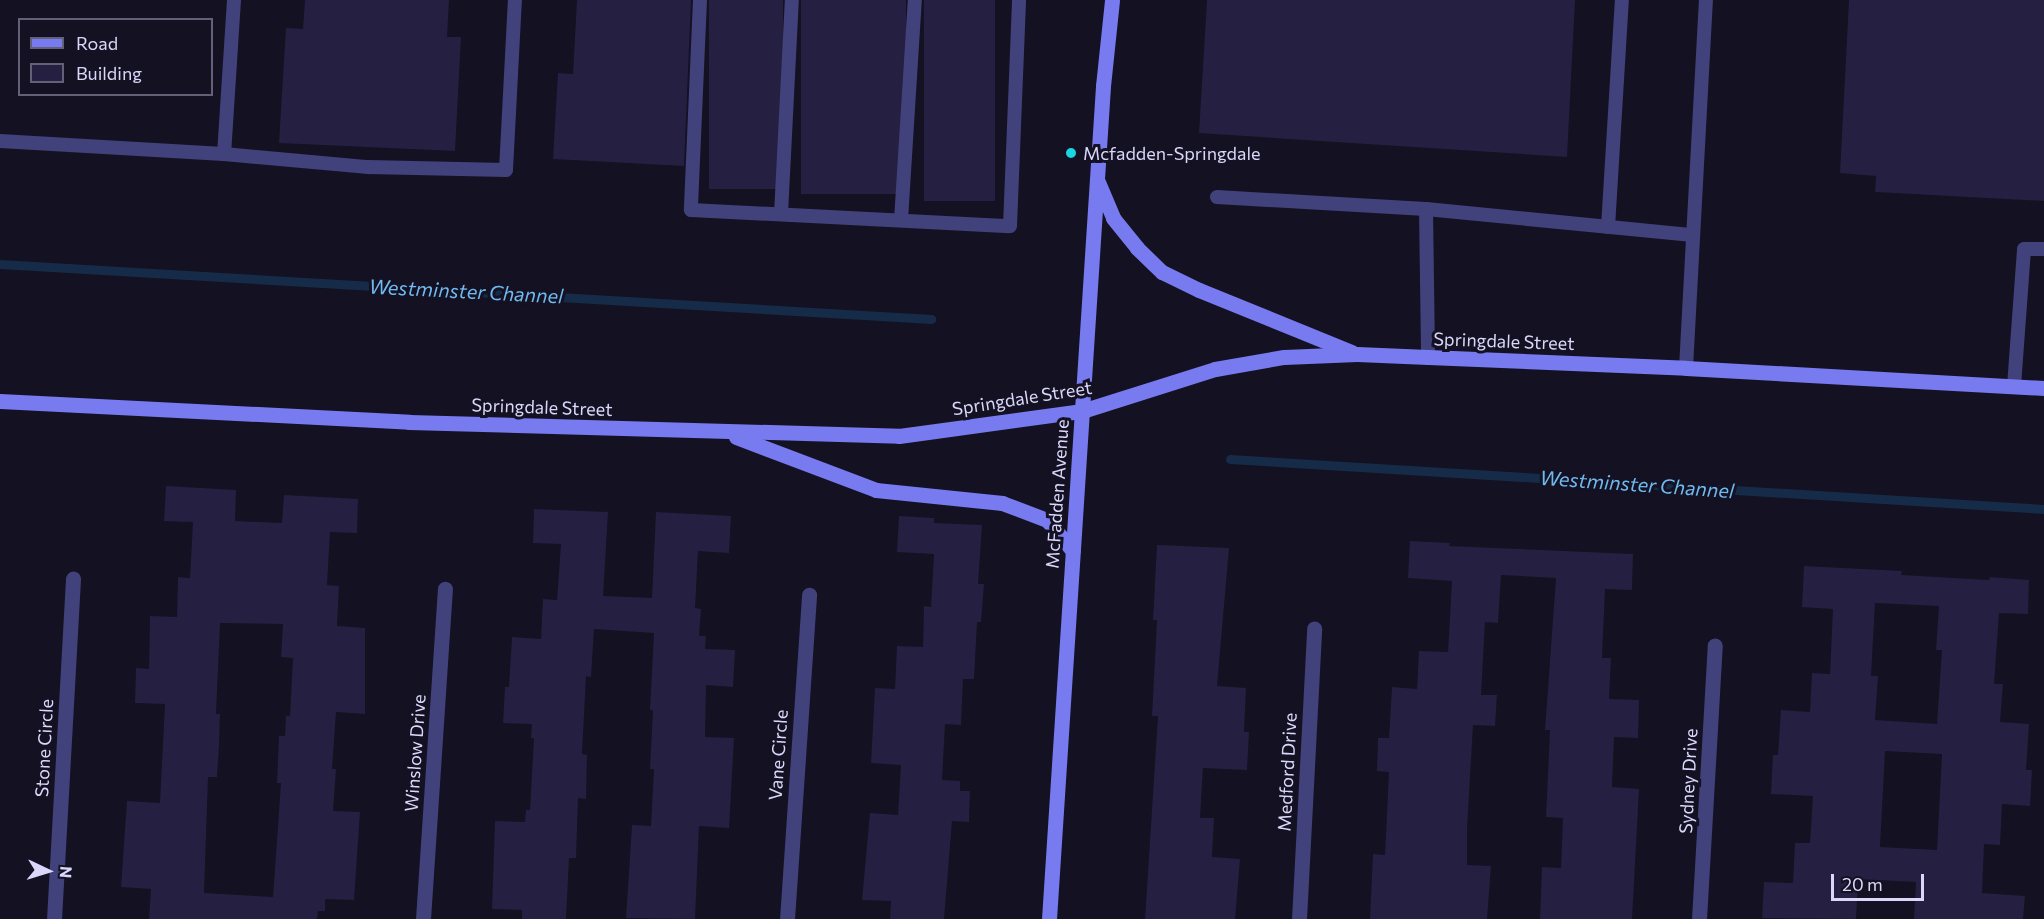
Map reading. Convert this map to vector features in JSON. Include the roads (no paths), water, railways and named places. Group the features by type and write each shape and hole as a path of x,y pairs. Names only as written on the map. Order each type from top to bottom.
{"main road":[{"name":"McFadden Avenue","path":"1049,919 1097,179 1112,0"},
{"path":"1097,179 1113,218 1137,248 1162,272 1357,354"},
{"name":"Springdale Street","path":"0,401 410,422 899,436 1082,411 1215,369 1284,357 1357,354 1686,368 2044,388"},
{"path":"725,432 876,490 1002,503 1047,520 1073,550"}],"street":[{"name":"Stone Circle","path":"54,919 73,579"},
{"name":"Winslow Drive","path":"423,919 445,589"},
{"name":"Vane Circle","path":"787,919 809,595"},
{"name":"Medford Drive","path":"1299,919 1314,628"},
{"name":"Sydney Drive","path":"1699,919 1715,645"}],"lane":[{"path":"224,154 234,0"},
{"path":"0,141 224,154 368,167 506,170 515,0"},
{"path":"700,0 690,210 1010,225 1020,0"},
{"path":"781,214 792,0"},
{"path":"901,220 915,0"},
{"path":"1608,226 1622,0"},
{"path":"1686,368 1706,0"},
{"path":"1217,197 1426,209 1693,235"},
{"path":"1426,209 1428,357"},
{"path":"2014,386 2024,249 2044,249"}],"waterway":[{"name":"Westminster Channel","path":"0,264 931,319"},
{"name":"Westminster Channel","path":"1230,459 2044,509"}],"place":[{"name":"Mcfadden-Springdale","path":"1071,153"}]}
